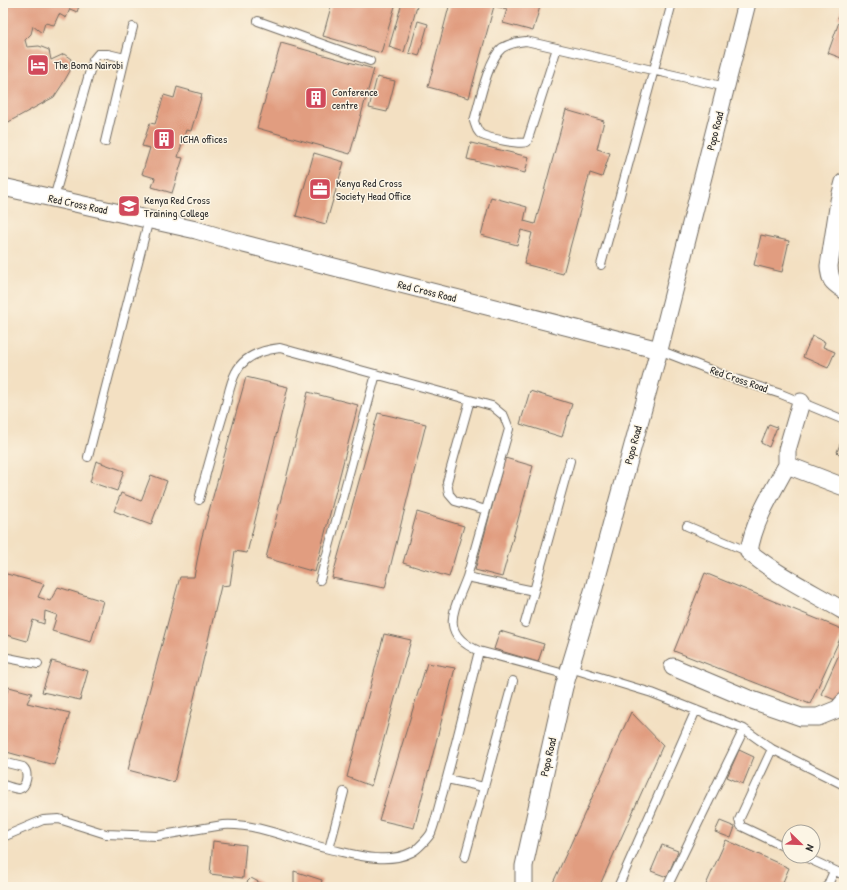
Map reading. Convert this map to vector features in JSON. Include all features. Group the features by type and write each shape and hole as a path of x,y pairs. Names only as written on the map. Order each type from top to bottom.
{"street":[{"name":"Popo Road","path":"524,887 524,866 564,687 594,588 658,350 747,3"},
{"path":"844,182 839,201 829,266 829,277 832,282 844,290"},
{"name":"Red Cross Road","path":"3,187 196,230 260,248 658,350"},
{"path":"801,402 787,450 787,465 766,503 750,541 749,552 760,562 844,611"},
{"path":"787,465 844,487"},
{"path":"673,667 749,699 801,717 818,717 838,710 844,702"}],"lane":[{"path":"601,265 672,3"},
{"path":"258,21 370,61"},
{"path":"105,142 133,27"},
{"path":"557,48 527,142 519,144 482,135 476,130 474,122 490,65 501,50 512,43 526,41 557,48 653,71 726,87"},
{"path":"54,198 94,60 98,54 108,54 125,58"},
{"path":"88,458 149,219"},
{"path":"199,500 236,372 247,359 268,349 280,348 492,406 504,416 508,428 467,577 454,611 452,622 457,637 462,642 479,651 652,693 744,730 772,748 844,785"},
{"name":"Red Cross Road","path":"658,350 726,376 781,394 844,420"},
{"path":"320,580 376,374"},
{"path":"470,400 448,482 449,494 455,501 486,510"},
{"path":"525,623 570,462"},
{"path":"687,526 749,552"},
{"path":"467,577 534,591"},
{"path":"3,838 43,820 59,819 106,834 157,836 234,824 259,828 329,849 380,859 401,857 414,851 431,833 447,779 479,651"},
{"path":"3,657 38,664"},
{"path":"465,857 513,681"},
{"path":"618,887 696,710"},
{"path":"667,887 744,730"},
{"path":"772,748 739,820 741,826 781,845"},
{"path":"3,762 23,767 27,773 22,788 17,789 3,785"},
{"path":"447,779 484,787"},
{"path":"329,849 344,792"},
{"path":"820,864 844,875"},
{"path":"827,887 834,871"}],"building":[{"name":"The Boma Nairobi","path":"3,3 80,3 77,12 70,9 66,18 59,14 54,25 45,23 42,33 33,26 31,34 25,40 27,47 39,46 49,50 51,60 64,54 71,59 70,71 62,85 54,97 3,125 3,71 6,69 6,61 3,61"},
{"path":"332,3 396,3 381,53 323,36"},
{"path":"402,3 418,3 404,52 389,47"},
{"path":"450,3 541,3 533,31 503,23 507,9 494,6 469,98 428,87"},
{"path":"844,3 844,19 838,18"},
{"path":"418,21 428,24 419,56 409,53"},
{"path":"839,22 844,24 844,59 828,53"},
{"name":"Conference centre","path":"281,43 374,69 350,154 257,128"},
{"path":"377,77 395,81 387,112 369,108"},
{"name":"ICHA offices","path":"177,87 202,94 191,131 186,130 178,157 183,158 172,193 152,187 155,178 142,174 150,148 142,146 150,123 155,124 164,95 174,98"},
{"path":"566,110 604,121 597,149 610,153 602,177 590,173 563,274 524,264 532,233 521,230 517,245 481,235 491,197 527,207 524,221 535,224"},
{"path":"471,143 529,157 525,173 467,159"},
{"name":"Kenya Red Cross Society Head Office","path":"314,153 344,162 326,224 296,216"},
{"path":"761,235 789,241 782,272 754,265"},
{"path":"812,336 825,342 823,347 835,352 828,368 803,357"},
{"path":"246,377 288,387 247,553 235,551 230,585 221,586 174,782 128,770 180,577 194,577 201,540"},
{"path":"530,391 572,404 562,437 520,424"},
{"path":"308,392 358,405 315,572 266,558"},
{"path":"378,413 426,424 385,588 332,578"},
{"path":"769,424 777,427 769,447 761,443"},
{"path":"840,444 844,448 840,455 837,452"},
{"path":"505,458 533,466 502,577 475,570"},
{"path":"96,461 124,471 117,491 90,482"},
{"path":"151,475 167,481 151,525 114,511 121,493 141,501"},
{"path":"417,512 464,526 449,577 403,563"},
{"path":"3,573 44,584 38,597 50,601 58,587 103,601 91,642 52,631 57,615 45,611 44,624 33,620 27,641 3,634"},
{"path":"705,573 844,630 810,704 674,651"},
{"path":"500,631 544,644 538,662 494,649"},
{"path":"384,634 411,640 371,786 347,777"},
{"path":"841,650 844,652 844,692 840,702 821,694"},
{"path":"52,661 88,671 80,700 42,692"},
{"path":"427,663 455,668 414,828 379,820"},
{"path":"9,687 32,693 27,703 70,713 54,765 3,751 3,697 5,697"},
{"path":"631,712 663,745 599,887 551,887"},
{"path":"739,750 754,757 743,784 727,777"},
{"path":"720,821 735,827 731,838 715,832"},
{"path":"726,840 789,868 783,882 794,887 705,887"},
{"path":"213,841 246,845 243,878 210,874"},
{"path":"662,845 678,851 667,877 651,871"},
{"path":"294,871 322,880 320,887 294,887"},
{"path":"251,878 268,887 242,887"}],"place":[{"name":"The Boma Nairobi","path":"38,65"},
{"name":"Conference centre","path":"316,98"},
{"name":"ICHA offices","path":"164,139"},
{"name":"Kenya Red Cross Society Head Office","path":"320,189"},
{"name":"Kenya Red Cross Training College","path":"129,206"}]}
